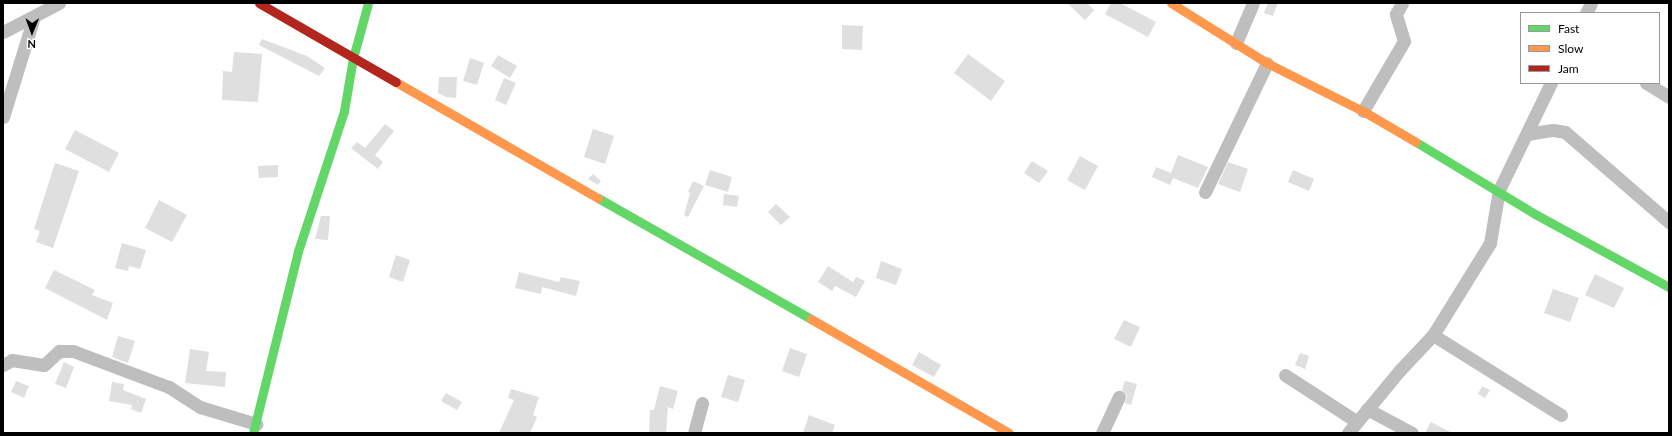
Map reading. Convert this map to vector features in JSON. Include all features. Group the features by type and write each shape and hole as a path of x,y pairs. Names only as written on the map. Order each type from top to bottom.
{"street":[{"path":"3,32 58,3"},
{"path":"258,3 1009,433"},
{"path":"3,365 12,360 44,365 59,351 73,351 169,387 200,407 254,429 298,251 344,111 353,58 368,3"},
{"path":"1171,3 1267,63 1363,111 1499,190 1535,214 1669,287"},
{"path":"1236,43 1253,3"},
{"path":"1363,111 1404,41 1396,14 1402,3"},
{"path":"1586,12 1591,3"},
{"path":"3,117 34,17"},
{"path":"1205,192 1267,63"},
{"path":"1348,433 1356,421 1433,335 1490,243 1499,190 1551,84"},
{"path":"1648,84 1669,98"},
{"path":"1527,134 1553,130 1565,132 1669,222"},
{"path":"1433,335 1562,414"},
{"path":"1285,375 1356,421"},
{"path":"1102,433 1119,397"},
{"path":"694,433 702,403"},
{"path":"1367,409 1412,433"}],"building":[{"path":"1067,3 1087,3 1094,10 1085,20"},
{"path":"1111,3 1120,3 1156,22 1148,37 1105,14"},
{"path":"1268,3 1278,3 1273,16 1264,13"},
{"path":"842,25 863,26 862,50 842,49"},
{"path":"262,39 307,56 325,68 319,76 259,45"},
{"path":"234,52 262,54 258,102 222,100 223,71 232,72"},
{"path":"968,54 1005,81 991,101 954,73"},
{"path":"498,55 517,66 510,78 491,66"},
{"path":"470,58 484,63 477,85 463,81"},
{"path":"439,77 457,77 456,98 446,97 438,93"},
{"path":"504,78 516,83 506,105 495,100"},
{"path":"385,124 394,131 375,155 383,162 378,169 351,148 357,142 365,148"},
{"path":"593,129 614,136 605,164 584,157"},
{"path":"75,130 119,153 109,172 65,149"},
{"path":"1178,155 1208,167 1198,188 1173,178 1170,185 1152,177 1156,167 1171,173"},
{"path":"1080,156 1098,166 1085,190 1067,180"},
{"path":"1032,161 1048,171 1039,183 1024,173"},
{"path":"1228,162 1248,169 1240,192 1218,184"},
{"path":"55,163 79,171 53,248 36,242 40,231 34,229"},
{"path":"278,165 278,177 259,178 258,166"},
{"path":"710,170 732,177 728,192 705,185"},
{"path":"1293,170 1314,179 1309,191 1288,182"},
{"path":"593,174 601,181 598,185 588,179"},
{"path":"693,181 704,186 688,217 684,215 690,193 688,192"},
{"path":"724,194 739,196 737,207 723,205"},
{"path":"159,200 187,215 172,242 145,228"},
{"path":"776,204 790,217 781,225 768,212"},
{"path":"321,216 330,216 328,240 315,239"},
{"path":"122,243 146,250 140,269 129,266 128,271 115,268"},
{"path":"396,255 410,260 403,282 389,277"},
{"path":"881,261 902,269 896,285 876,278"},
{"path":"828,266 853,282 856,277 865,281 856,297 835,286 832,291 818,282"},
{"path":"54,270 95,290 92,295 113,303 107,320 45,288"},
{"path":"519,272 559,282 561,277 580,281 576,296 542,287 541,294 515,288"},
{"path":"1595,274 1624,288 1614,308 1585,295"},
{"path":"1553,289 1579,298 1570,322 1544,313"},
{"path":"1124,320 1140,327 1131,347 1114,339"},
{"path":"118,336 135,341 128,363 112,357"},
{"path":"790,348 807,354 799,377 782,371"},
{"path":"190,349 209,352 206,371 226,372 225,387 185,383"},
{"path":"919,352 941,365 934,377 912,365"},
{"path":"1300,353 1309,356 1305,369 1295,365"},
{"path":"64,362 74,367 66,388 55,384"},
{"path":"728,375 745,380 738,402 721,397"},
{"path":"16,381 29,386 24,398 11,392"},
{"path":"1125,381 1137,384 1131,405 1125,403 1127,396 1122,390"},
{"path":"112,382 124,384 123,390 146,399 141,413 131,409 132,405 109,401"},
{"path":"660,386 678,391 673,409 668,407 666,433 649,433 650,410 654,410"},
{"path":"1482,386 1490,390 1485,398 1478,394"},
{"path":"511,389 539,397 533,415 537,417 530,433 499,433 514,400 508,398"},
{"path":"446,393 462,402 457,410 441,401"},
{"path":"809,415 835,425 832,433 803,433"},
{"path":"1431,422 1452,433 1425,433"}],"traffic: fast":[{"path":"253,433 298,251 344,111 353,58 368,3"},
{"path":"1416,142 1535,214 1669,287"},
{"path":"598,198 811,319"}],"traffic: slow":[{"path":"1171,3 1267,63 1363,111 1416,142"},
{"path":"396,82 598,198"},
{"path":"811,319 1009,433"}],"traffic: jam":[{"path":"259,3 396,82"}]}
